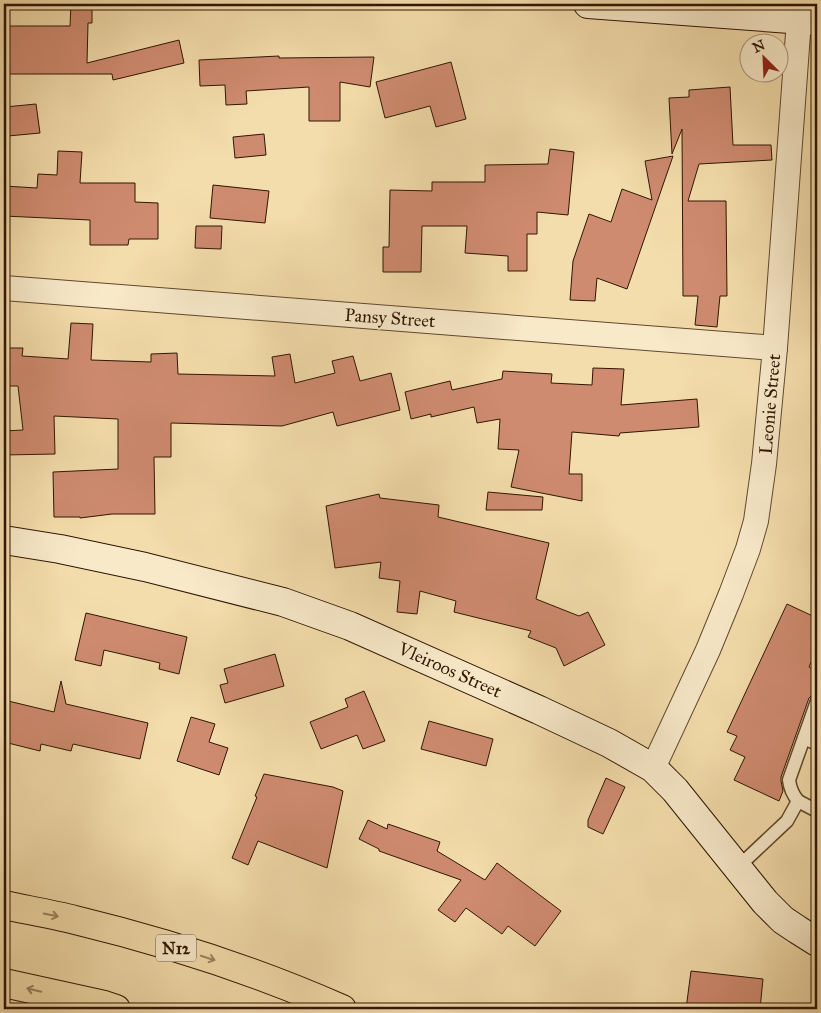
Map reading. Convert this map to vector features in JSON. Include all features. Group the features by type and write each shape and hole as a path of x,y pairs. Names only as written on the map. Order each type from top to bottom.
{"highway":[{"name":"N12","path":"4,905 74,920 157,942 231,966 311,995 342,1009"},
{"path":"4,983 116,1009"}],"street":[{"path":"588,4 808,21"},
{"name":"Leonie Street","path":"653,768 732,594 756,521 764,464 808,21"},
{"name":"Pansy Street","path":"4,288 775,348"},
{"name":"Vleiroos Street","path":"4,540 60,549 144,567 283,602 350,626 609,743 653,768 675,790 766,902 783,920 817,942"}],"lane":[{"path":"817,701 789,780 794,796 798,801 817,811"},
{"path":"804,738 817,744"},
{"path":"737,868 787,820 798,801"}],"building":[{"path":"71,4 92,4 92,23 88,23 87,63 179,40 184,63 113,80 112,74 4,74 4,26 70,26"},
{"path":"279,56 279,58 374,57 370,87 340,82 340,121 309,121 309,87 246,91 247,104 226,105 225,85 200,86 199,60"},
{"path":"451,62 466,119 436,127 430,106 385,118 376,82"},
{"path":"730,87 733,145 771,145 772,160 699,164 688,201 726,201 727,296 720,296 717,327 695,325 698,296 683,296 682,129 672,154 669,98 689,97 689,90"},
{"path":"36,104 40,133 8,136 5,107"},
{"path":"264,134 266,155 235,158 233,137"},
{"path":"550,149 574,152 568,215 537,212 537,234 527,234 527,271 508,271 508,256 465,253 467,226 422,226 421,272 383,272 383,247 389,247 390,190 432,191 432,182 485,182 485,165 548,164"},
{"path":"58,151 82,152 80,183 135,183 135,202 158,203 158,239 129,239 128,245 90,245 90,220 4,216 4,186 37,188 38,174 57,175"},
{"path":"673,156 627,289 597,278 595,301 570,300 573,261 589,214 611,222 622,189 652,200 645,161"},
{"path":"213,185 269,191 265,223 210,218"},
{"path":"196,226 222,226 221,249 195,248"},
{"path":"71,323 93,324 91,360 151,362 151,354 177,353 178,374 275,376 272,357 290,354 295,383 335,373 332,361 353,356 360,381 391,373 400,410 337,426 333,412 282,426 171,423 171,457 154,457 155,514 112,514 80,518 54,517 53,472 118,469 118,419 54,416 55,454 4,455 4,431 23,430 18,386 4,386 4,348 23,348 22,356 68,359"},
{"path":"593,368 624,369 621,405 697,399 699,427 620,433 619,436 572,432 569,474 582,474 582,501 511,487 519,450 498,449 500,419 477,423 474,407 431,417 431,414 411,419 405,392 450,381 452,390 502,379 503,371 552,374 551,383 592,385"},
{"path":"488,492 543,497 542,510 486,510"},
{"path":"379,494 380,498 439,505 438,517 549,543 536,599 579,616 588,612 605,645 564,666 556,648 528,637 531,631 454,612 456,601 420,591 417,614 397,612 400,581 379,578 381,562 335,568 326,506"},
{"path":"787,604 817,618 817,649 809,667 817,672 817,693 809,698 781,777 783,791 779,801 734,780 745,757 730,750 737,736 727,732"},
{"path":"86,613 187,637 179,674 159,669 160,663 104,650 101,666 75,660"},
{"path":"275,654 284,686 225,703 220,685 228,683 224,669"},
{"path":"61,681 66,704 148,723 140,759 73,744 71,751 41,744 40,751 4,742 4,700 54,712"},
{"path":"364,691 385,741 363,749 357,735 321,749 310,722 348,707 345,699"},
{"path":"191,717 215,724 209,742 228,748 219,775 177,761"},
{"path":"429,721 493,739 486,766 421,749"},
{"path":"264,774 333,787 343,791 327,868 258,841 248,865 232,858 257,797 255,796"},
{"path":"606,778 625,787 603,834 588,827 588,820"},
{"path":"368,820 387,829 388,824 440,842 437,851 485,880 497,863 561,911 535,946 508,926 502,934 466,908 455,922 438,910 461,880 379,851 379,849 359,839"},
{"path":"691,971 763,979 760,1009 686,1009"}]}
